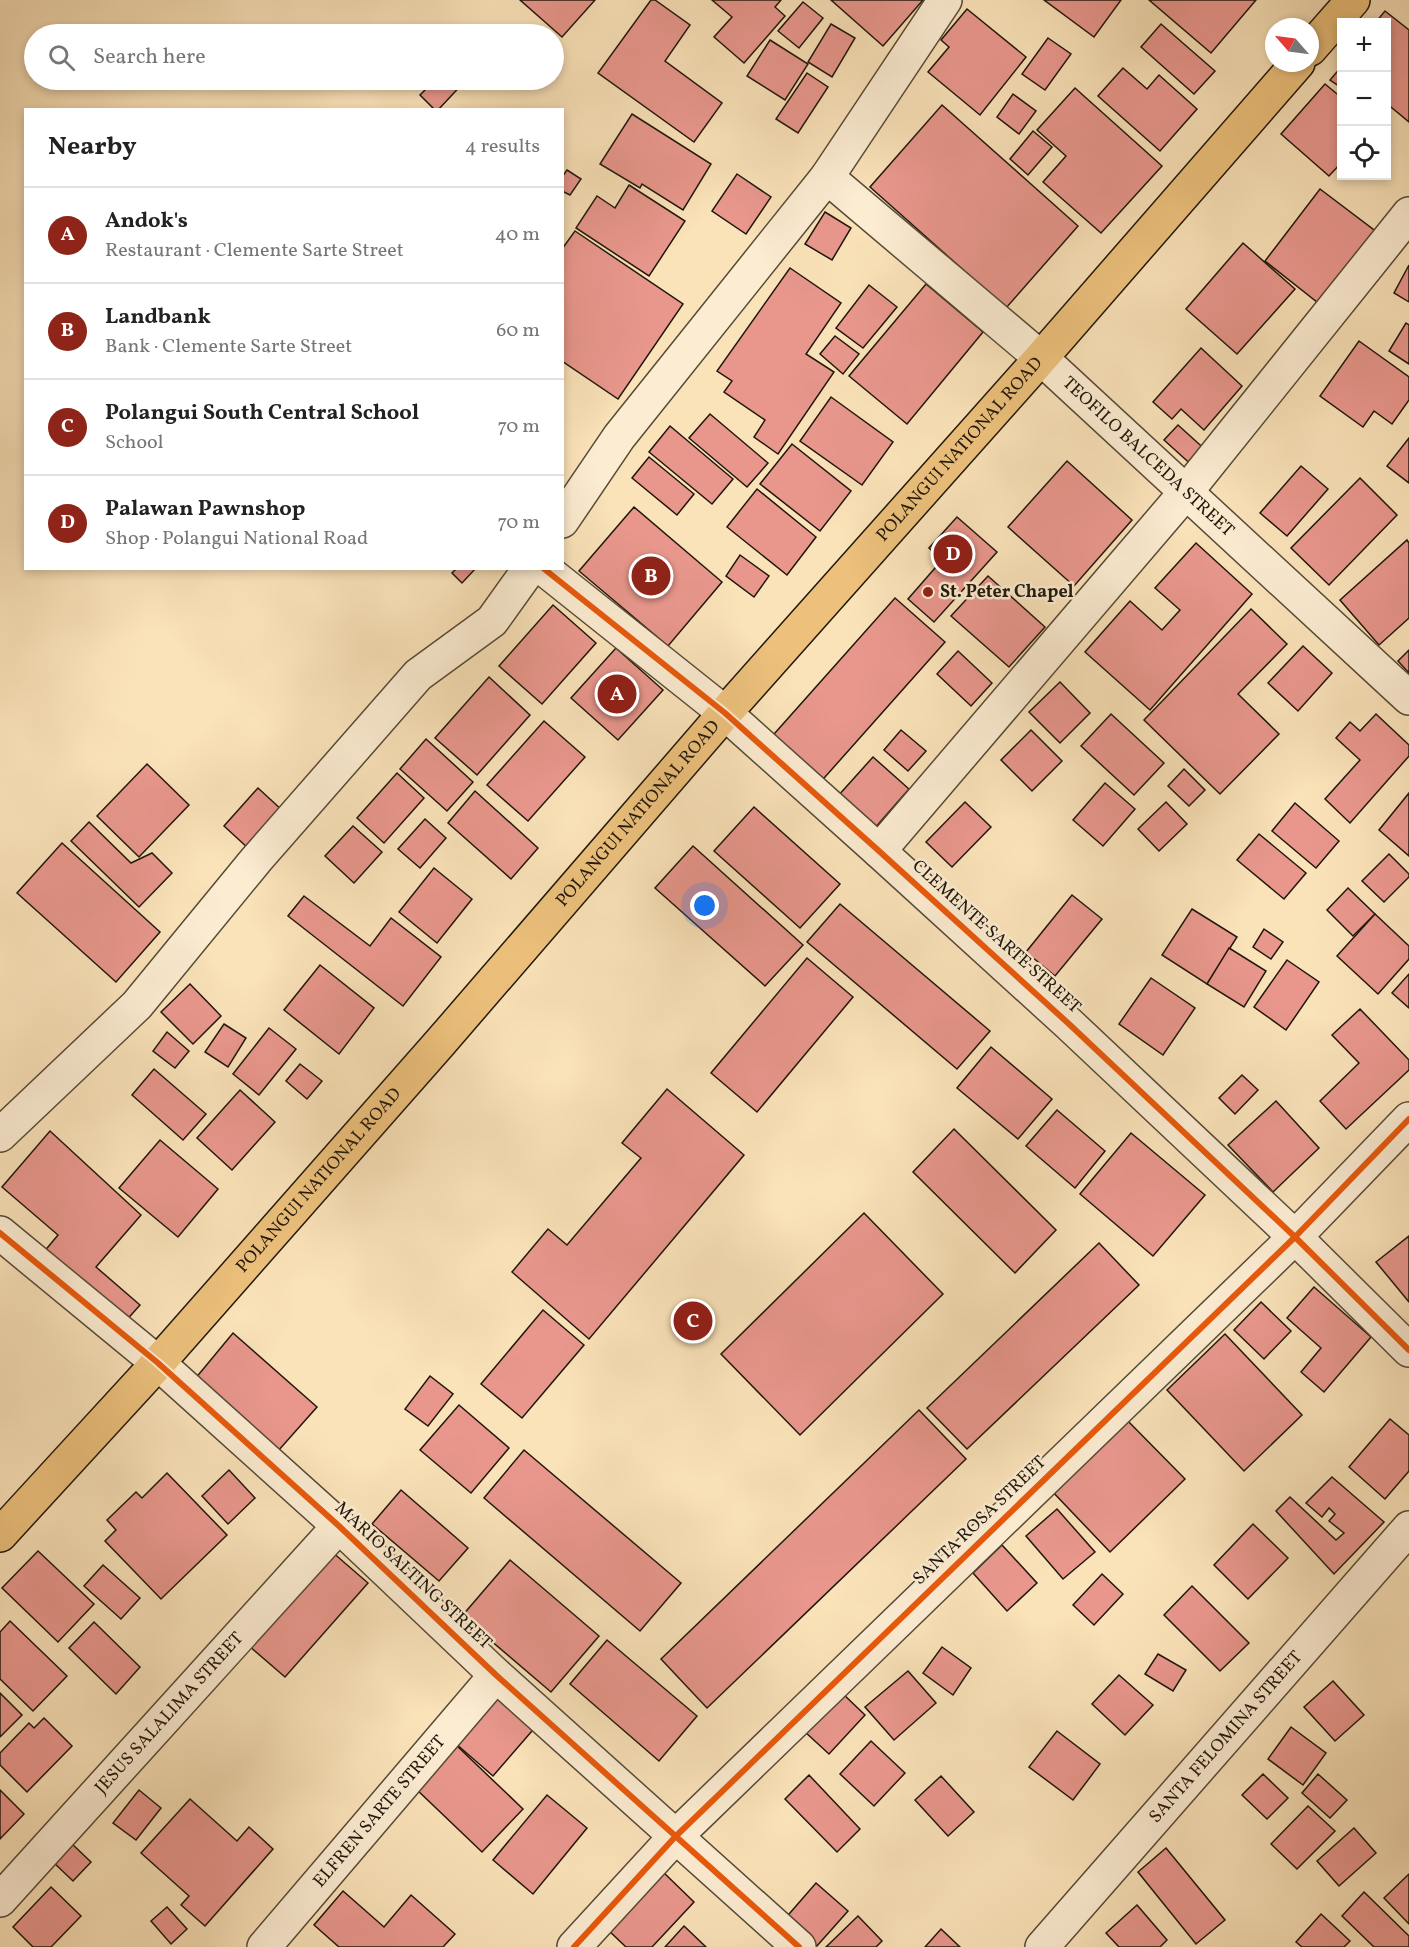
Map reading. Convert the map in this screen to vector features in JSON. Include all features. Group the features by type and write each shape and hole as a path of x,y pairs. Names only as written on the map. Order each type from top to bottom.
{"main road":[{"path":"1319,39 1353,0"},
{"name":"POLANGUI NATIONAL ROAD","path":"0,1535 158,1363 439,1044 725,713 1041,358 1290,72"}],"street":[{"path":"564,518 619,437 827,177 945,0"},
{"name":"TEOFILO BALCEDA STREET","path":"827,177 1041,358 1409,698"},
{"path":"879,851 1186,492 1409,214"},
{"path":"0,1135 137,1005 256,860 418,675 492,621 529,570"},
{"name":"CLEMENTE SARTE STREET","path":"546,570 725,713 879,851 1069,1024 1295,1237 1409,1350"},
{"name":"SANTA ROSA STREET","path":"574,1947 675,1837 1295,1237 1409,1119"},
{"name":"MARIO SALTING STREET","path":"0,1233 158,1363 339,1526 496,1675 799,1947"},
{"name":"JESUS SALALIMA STREET","path":"0,1900 339,1526"},
{"name":"SANTA FELOMINA STREET","path":"1042,1947 1409,1528"},
{"name":"ELFREN SARTE STREET","path":"264,1947 496,1675"}],"building":[{"path":"520,0 595,0 564,35 564,24 547,24"},
{"path":"651,0 655,0 690,25 665,61 722,103 694,142 598,73"},
{"path":"712,0 781,0 775,7 785,16 744,63 714,37 732,17"},
{"path":"831,0 923,0 883,46"},
{"path":"1044,0 1121,0 1094,37"},
{"path":"1149,0 1256,0 1211,53"},
{"path":"803,2 823,18 799,48 778,31"},
{"path":"967,9 1026,57 980,115 928,72 949,47 941,40"},
{"path":"1385,11 1409,30 1409,122 1391,107 1391,18 1379,18"},
{"path":"831,24 855,38 832,77 808,62"},
{"path":"1161,24 1215,71 1194,94 1141,47"},
{"path":"1048,38 1071,54 1045,90 1022,74"},
{"path":"770,40 808,64 785,100 747,76"},
{"path":"1123,68 1147,89 1159,75 1197,109 1160,151 1098,96"},
{"path":"1337,72 1337,85 1330,80"},
{"path":"807,73 828,87 798,133 776,119"},
{"path":"1325,84 1337,94 1337,167 1329,176 1281,134"},
{"path":"1075,88 1162,166 1101,233 1043,182 1066,156 1037,130"},
{"path":"425,90 457,90 440,108 433,108 420,95"},
{"path":"1013,94 1036,111 1019,134 997,117"},
{"path":"942,105 1078,226 1006,308 870,187"},
{"path":"632,114 711,164 683,210 642,184 640,188 600,164"},
{"path":"1033,131 1052,147 1028,175 1010,159"},
{"path":"567,170 581,179 570,195 564,192 564,174"},
{"path":"737,174 771,197 746,234 712,211"},
{"path":"629,185 685,221 649,276 576,228 597,196 615,208"},
{"path":"1320,189 1378,233 1322,306 1265,261"},
{"path":"825,212 851,228 832,260 805,244"},
{"path":"575,231 683,304 618,399 564,362 564,246"},
{"path":"1243,243 1295,289 1237,354 1186,309"},
{"path":"1409,265 1409,302 1394,293"},
{"path":"790,268 841,303 806,354 834,372 778,454 754,437 765,420 724,392 732,381 717,371"},
{"path":"926,284 983,332 907,424 849,376"},
{"path":"869,285 897,307 863,348 836,328"},
{"path":"1406,323 1409,325 1409,364 1389,351"},
{"path":"835,336 859,354 843,374 820,354"},
{"path":"1359,341 1409,377 1409,400 1392,424 1374,411 1363,427 1320,396"},
{"path":"1201,348 1242,386 1204,430 1181,409 1172,419 1153,402"},
{"path":"831,397 893,442 862,485 800,441"},
{"path":"710,414 768,463 747,487 689,438"},
{"path":"1178,425 1209,453 1195,468 1164,440"},
{"path":"670,426 733,479 712,504 649,452"},
{"path":"1409,438 1409,483 1387,466"},
{"path":"792,444 851,491 820,531 760,484"},
{"path":"649,457 694,494 677,515 632,478"},
{"path":"1067,461 1132,520 1074,586 1008,527"},
{"path":"1301,466 1328,489 1287,536 1260,513"},
{"path":"1360,478 1397,515 1329,585 1291,548"},
{"path":"757,489 816,537 787,575 727,527"},
{"path":"634,507 722,582 668,646 579,571"},
{"path":"957,517 997,552 934,622 908,599 942,560 929,548"},
{"path":"1407,540 1409,543 1409,618 1379,645 1340,600"},
{"path":"1196,543 1252,594 1150,710 1085,652 1130,601 1162,630 1180,610 1155,588"},
{"path":"740,555 769,576 754,597 726,576"},
{"path":"455,570 474,570 462,583 452,573"},
{"path":"988,576 1045,627 1009,667 951,616"},
{"path":"895,598 945,642 817,786 767,742"},
{"path":"553,605 596,643 542,704 499,666"},
{"path":"1251,609 1287,644 1238,694 1279,734 1220,794 1144,720"},
{"path":"1303,646 1332,673 1298,711 1268,683"},
{"path":"616,648 663,690 618,740 571,698"},
{"path":"1409,650 1409,673 1398,661"},
{"path":"958,651 992,683 971,706 937,674"},
{"path":"489,677 530,715 477,775 435,738"},
{"path":"1060,682 1090,713 1060,743 1029,712"},
{"path":"1111,714 1164,763 1134,795 1081,746"},
{"path":"1376,714 1409,745 1409,756 1350,823 1325,799 1360,760 1336,738 1350,722 1360,731"},
{"path":"544,721 585,757 528,821 487,785"},
{"path":"901,730 926,751 908,771 884,750"},
{"path":"1031,730 1062,761 1032,791 1001,760"},
{"path":"426,739 473,782 447,811 400,769"},
{"path":"873,757 909,789 874,829 838,796"},
{"path":"147,764 189,805 139,857 97,816"},
{"path":"1184,769 1205,790 1189,806 1168,786"},
{"path":"397,773 424,798 384,843 357,818"},
{"path":"1105,783 1135,809 1103,846 1073,820"},
{"path":"258,788 283,811 249,849 224,826"},
{"path":"475,791 538,848 511,879 448,823"},
{"path":"1409,793 1409,856 1379,830"},
{"path":"965,802 991,827 952,867 926,842"},
{"path":"1166,802 1187,824 1159,851 1138,829"},
{"path":"1295,803 1339,841 1316,868 1272,831"},
{"path":"754,807 840,884 800,928 714,851"},
{"path":"425,819 446,838 420,868 398,849"},
{"path":"89,822 131,863 152,853 172,873 139,907 71,841"},
{"path":"353,826 382,852 354,883 325,856"},
{"path":"1259,834 1306,873 1284,899 1237,860"},
{"path":"62,843 160,932 116,982 17,893"},
{"path":"693,846 803,945 765,986 655,888"},
{"path":"1389,854 1409,874 1409,877 1384,902 1362,881"},
{"path":"434,868 472,899 437,943 399,912"},
{"path":"1348,888 1375,914 1353,936 1327,910"},
{"path":"1072,895 1102,919 1055,976 1026,952"},
{"path":"304,896 370,946 391,918 441,957 403,1006 288,916"},
{"path":"840,904 990,1031 957,1069 807,942"},
{"path":"1192,909 1237,937 1207,984 1162,955"},
{"path":"1375,914 1409,946 1409,959 1378,994 1337,956"},
{"path":"1264,929 1283,942 1271,959 1253,947"},
{"path":"1229,948 1266,971 1244,1007 1207,984"},
{"path":"807,958 853,997 757,1112 711,1073"},
{"path":"1287,960 1319,982 1286,1030 1254,1007"},
{"path":"320,965 374,1008 339,1054 284,1010"},
{"path":"1409,974 1409,1008 1392,993"},
{"path":"1151,978 1195,1008 1163,1055 1119,1024"},
{"path":"190,984 221,1016 193,1044 161,1012"},
{"path":"1360,1009 1409,1060 1409,1070 1346,1129 1320,1101 1359,1063 1332,1035"},
{"path":"224,1024 246,1038 228,1067 205,1052"},
{"path":"269,1028 296,1049 259,1095 233,1074"},
{"path":"167,1032 189,1051 175,1068 153,1051"},
{"path":"991,1047 1052,1099 1018,1139 957,1088"},
{"path":"300,1064 322,1081 307,1099 286,1081"},
{"path":"154,1069 206,1114 183,1140 132,1095"},
{"path":"1242,1075 1258,1090 1235,1114 1219,1098"},
{"path":"667,1089 744,1155 589,1339 512,1272 548,1229 567,1245 641,1158 622,1143"},
{"path":"240,1090 275,1122 232,1170 197,1138"},
{"path":"1276,1101 1319,1148 1273,1192 1228,1145"},
{"path":"1057,1110 1105,1151 1075,1188 1026,1146"},
{"path":"954,1129 1056,1230 1015,1273 913,1172"},
{"path":"50,1131 141,1215 96,1267 140,1305 124,1323 43,1253 58,1235 2,1187"},
{"path":"1131,1133 1205,1195 1153,1256 1080,1194"},
{"path":"160,1140 218,1189 178,1237 119,1188"},
{"path":"864,1213 943,1294 800,1435 721,1354"},
{"path":"1409,1236 1409,1302 1376,1262"},
{"path":"1099,1243 1139,1285 967,1449 927,1408"},
{"path":"1314,1287 1371,1337 1324,1392 1301,1372 1321,1348 1287,1318"},
{"path":"1261,1302 1291,1331 1264,1359 1234,1330"},
{"path":"543,1310 584,1345 522,1418 481,1384"},
{"path":"233,1333 317,1407 278,1451 195,1379"},
{"path":"1225,1334 1302,1415 1244,1471 1167,1390"},
{"path":"430,1376 453,1394 428,1426 405,1409"},
{"path":"459,1405 509,1448 471,1493 420,1450"},
{"path":"919,1410 966,1459 707,1708 661,1659"},
{"path":"1124,1417 1185,1479 1110,1552 1050,1489"},
{"path":"1390,1419 1409,1435 1409,1471 1385,1499 1349,1467"},
{"path":"524,1450 681,1583 640,1631 484,1498"},
{"path":"229,1470 255,1498 228,1524 202,1496"},
{"path":"167,1473 227,1535 161,1599 105,1541 116,1530 107,1520 136,1492 142,1498"},
{"path":"1332,1477 1384,1522 1334,1574 1276,1511 1290,1497 1336,1540 1344,1533 1329,1521 1335,1514 1329,1508 1322,1517 1306,1503"},
{"path":"401,1490 468,1548 439,1581 372,1524"},
{"path":"1057,1509 1095,1552 1063,1579 1026,1536"},
{"path":"1253,1524 1288,1558 1248,1599 1214,1565"},
{"path":"1002,1545 1037,1583 1007,1611 973,1573"},
{"path":"38,1551 94,1604 58,1642 2,1588"},
{"path":"331,1551 368,1583 285,1677 248,1645"},
{"path":"510,1560 599,1636 551,1692 462,1616"},
{"path":"103,1565 140,1598 121,1619 84,1586"},
{"path":"1102,1574 1123,1594 1094,1625 1073,1605"},
{"path":"1192,1586 1249,1643 1220,1671 1164,1615"},
{"path":"10,1621 67,1676 33,1711 0,1679 0,1632"},
{"path":"94,1622 140,1667 116,1694 69,1648"},
{"path":"607,1640 697,1716 659,1761 570,1684"},
{"path":"942,1647 971,1668 953,1695 923,1673"},
{"path":"1158,1654 1186,1670 1173,1691 1145,1674"},
{"path":"908,1671 936,1703 894,1740 865,1707"},
{"path":"1119,1675 1153,1705 1125,1735 1092,1704"},
{"path":"1333,1681 1364,1715 1335,1741 1304,1707"},
{"path":"499,1691 538,1724 493,1776 455,1743"},
{"path":"841,1692 865,1715 829,1754 804,1731"},
{"path":"0,1693 22,1715 0,1737"},
{"path":"44,1718 72,1746 27,1792 0,1765 0,1753 29,1723 34,1728"},
{"path":"1291,1727 1326,1753 1303,1785 1268,1759"},
{"path":"1057,1731 1100,1764 1073,1800 1029,1767"},
{"path":"871,1741 905,1773 874,1806 840,1774"},
{"path":"455,1744 523,1809 482,1852 414,1787"},
{"path":"1263,1774 1288,1798 1267,1819 1242,1795"},
{"path":"1318,1774 1347,1800 1330,1818 1302,1793"},
{"path":"809,1775 860,1829 837,1852 785,1799"},
{"path":"941,1776 974,1812 948,1836 915,1800"},
{"path":"0,1790 24,1814 0,1839"},
{"path":"139,1790 161,1808 136,1840 113,1823"},
{"path":"547,1795 587,1828 533,1894 493,1860"},
{"path":"190,1799 237,1841 249,1827 273,1849 205,1926 181,1905 189,1896 141,1853"},
{"path":"1308,1806 1335,1831 1297,1869 1271,1844"},
{"path":"1354,1828 1376,1853 1339,1886 1317,1861"},
{"path":"71,1843 91,1862 73,1881 53,1862"},
{"path":"1166,1848 1225,1920 1196,1944 1138,1872"},
{"path":"662,1871 694,1902 652,1947 626,1947 607,1929"},
{"path":"1409,1874 1409,1924 1384,1898"},
{"path":"816,1883 848,1911 816,1947 812,1947 783,1921"},
{"path":"51,1887 81,1916 51,1947 33,1947 13,1927"},
{"path":"343,1891 384,1927 411,1895 455,1934 443,1947 339,1947 314,1925"},
{"path":"1364,1892 1409,1936 1409,1947 1374,1947 1342,1916"},
{"path":"1137,1905 1167,1940 1160,1947 1119,1947 1106,1933"},
{"path":"167,1907 187,1929 171,1944 151,1921"},
{"path":"1321,1914 1350,1941 1344,1947 1302,1947 1296,1942"},
{"path":"858,1916 882,1941 876,1947 826,1947"},
{"path":"684,1926 706,1947 665,1947"},
{"path":"941,1929 960,1947 925,1947"}],"cycle path":[{"path":"546,570 725,713 879,851 1069,1024 1295,1237 1409,1350"},
{"path":"574,1947 675,1837 1295,1237 1409,1119"},
{"path":"0,1233 158,1363 339,1526 496,1675 799,1947"}],"place":[{"name":"Palawan Pawnshop","path":"953,554"},
{"name":"Landbank","path":"651,576"},
{"name":"St. Peter Chapel","path":"928,592"},
{"name":"Andok's","path":"617,694"},
{"name":"Polangui South Central School","path":"693,1321"}]}
